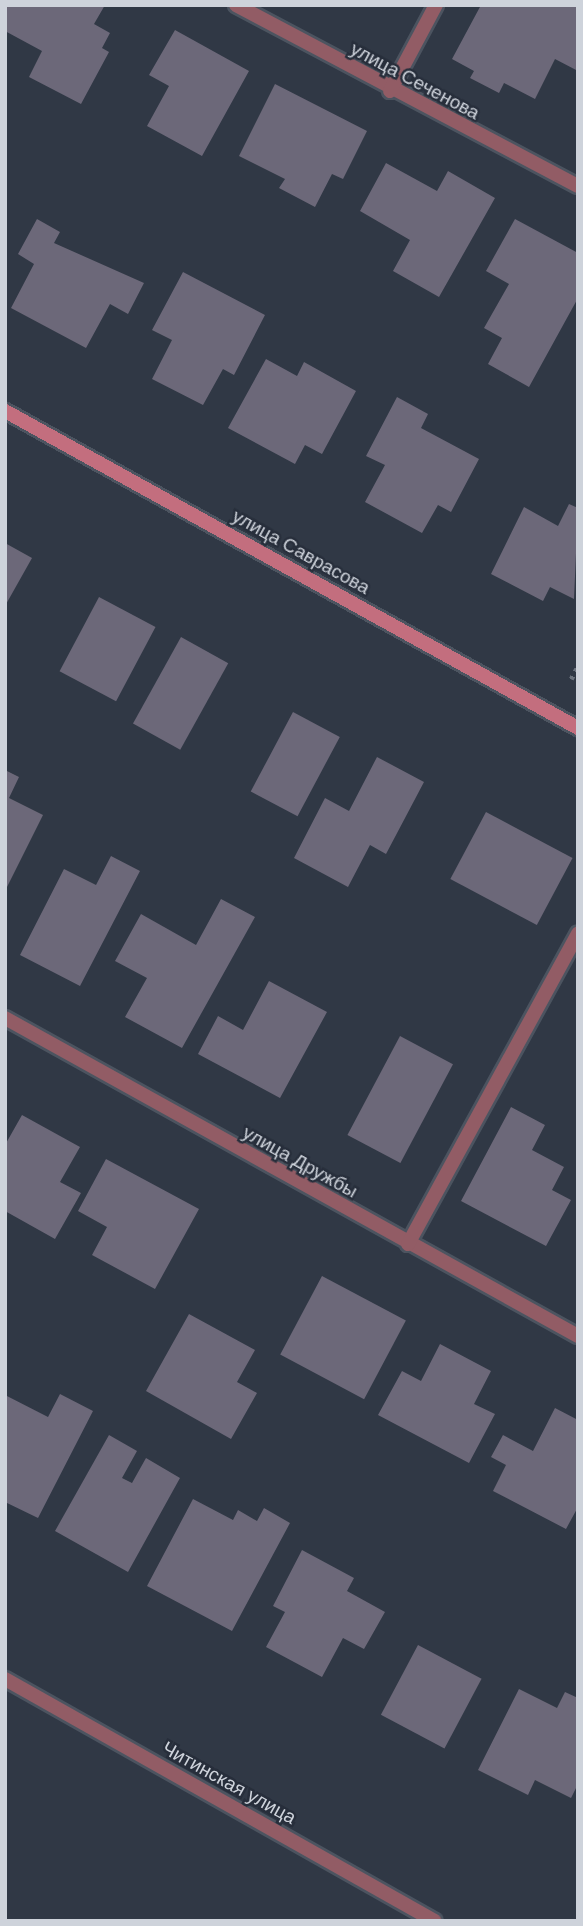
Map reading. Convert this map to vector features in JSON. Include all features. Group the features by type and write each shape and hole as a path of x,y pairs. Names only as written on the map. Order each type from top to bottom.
{"street":[{"name":"улица Сеченова","path":"236,5 390,91 578,186"},
{"path":"390,91 436,5"},
{"name":"улица Саврасова","path":"5,411 578,728"},
{"path":"408,1244 578,933"},
{"name":"улица Дружбы","path":"5,1018 578,1336"},
{"name":"Читинская улица","path":"5,1679 435,1921"}],"path":[{"path":"571,679 578,666"}],"building":[{"path":"5,5 105,5 94,24 110,33 102,48 109,52 81,104 29,77 42,51 5,31"},
{"path":"481,5 578,7 578,71 555,59 535,99 504,83 499,93 470,78 474,71 452,59"},
{"path":"175,30 249,71 202,156 147,126 169,86 149,75"},
{"path":"275,84 367,131 343,179 332,174 315,207 279,188 285,179 239,156"},
{"path":"386,163 437,191 448,171 495,198 439,297 393,271 410,240 360,211"},
{"path":"37,219 60,232 54,243 144,283 128,314 110,304 86,348 11,308 34,264 18,254"},
{"path":"515,219 578,253 578,298 529,387 488,364 502,338 484,328 509,284 486,271"},
{"path":"183,272 265,315 234,375 223,369 203,405 152,379 172,340 152,330"},
{"path":"266,359 297,376 304,362 356,391 322,454 305,445 295,464 228,428"},
{"path":"397,397 428,414 421,428 479,459 451,512 438,505 422,533 365,502 385,465 366,456"},
{"path":"569,504 578,508 574,599 550,587 543,601 491,574 524,507 558,526"},
{"path":"5,543 32,558 5,606"},
{"path":"99,597 156,627 116,701 60,671"},
{"path":"181,637 228,663 180,750 133,724"},
{"path":"293,712 340,737 298,816 251,791"},
{"path":"377,757 424,782 386,854 370,845 348,887 294,858 325,798 349,811"},
{"path":"5,770 19,777 9,798 43,815 5,891"},
{"path":"486,812 573,858 537,925 450,879"},
{"path":"111,856 140,871 80,986 20,955 64,869 96,885"},
{"path":"221,899 255,917 182,1048 125,1017 147,978 115,961 141,914 196,945"},
{"path":"269,981 327,1012 280,1098 198,1054 218,1016 243,1030"},
{"path":"400,1036 453,1064 400,1163 347,1135"},
{"path":"511,1107 545,1125 532,1150 564,1167 552,1190 571,1200 546,1246 461,1201"},
{"path":"22,1115 80,1147 60,1182 81,1193 55,1239 5,1211 5,1145"},
{"path":"106,1159 199,1209 155,1289 92,1255 107,1227 78,1211"},
{"path":"322,1276 406,1321 364,1399 280,1355"},
{"path":"189,1314 255,1350 237,1382 257,1393 231,1439 146,1391"},
{"path":"440,1344 491,1371 474,1404 495,1414 469,1463 378,1415 402,1371 421,1381"},
{"path":"60,1394 93,1411 38,1518 5,1502 5,1395 48,1417"},
{"path":"555,1408 578,1420 578,1507 566,1529 493,1491 506,1465 491,1457 503,1435 533,1451"},
{"path":"109,1435 137,1451 122,1478 132,1483 146,1458 180,1478 128,1572 55,1531"},
{"path":"193,1499 233,1520 238,1510 257,1521 264,1508 290,1523 232,1631 147,1586"},
{"path":"302,1550 354,1578 347,1591 385,1612 364,1649 343,1638 322,1677 266,1647 285,1612 273,1606"},
{"path":"418,1645 482,1679 444,1749 381,1715"},
{"path":"519,1689 557,1708 565,1692 578,1698 578,1784 571,1798 535,1780 528,1795 478,1770"}]}
